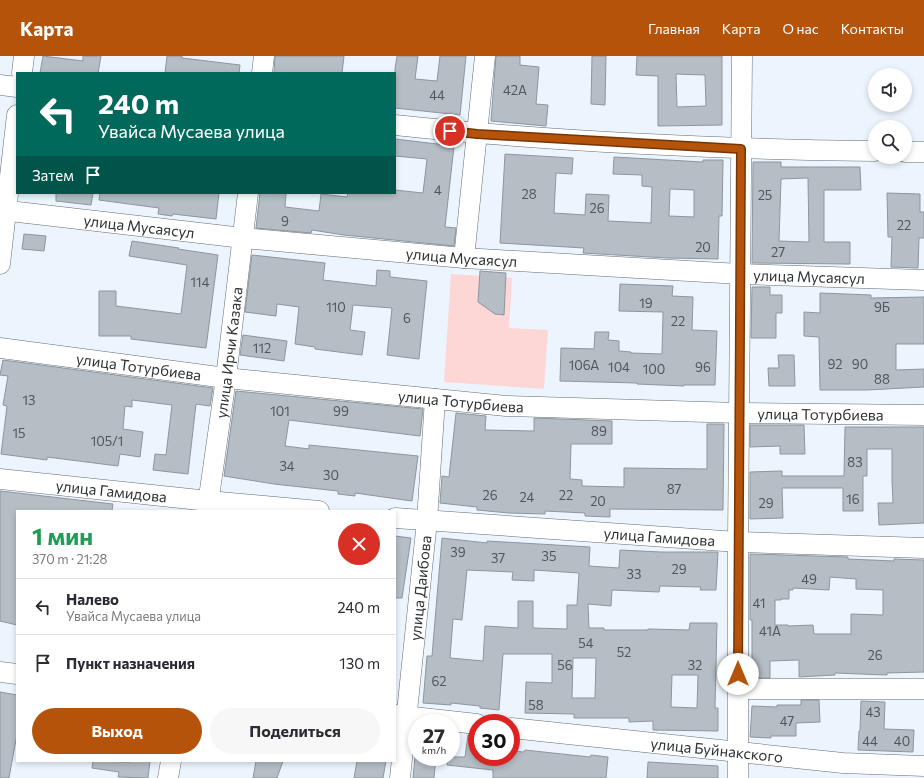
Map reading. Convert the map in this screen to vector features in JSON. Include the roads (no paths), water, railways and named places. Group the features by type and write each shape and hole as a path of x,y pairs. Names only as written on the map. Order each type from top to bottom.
{"street":[{"path":"22,72 24,56"},
{"path":"262,72 264,56"},
{"path":"464,258 485,56"},
{"path":"738,778 738,542 742,56"},
{"path":"0,85 16,87"},
{"path":"0,264 3,210 16,122"},
{"path":"396,125 477,134 741,149 868,151"},
{"path":"912,152 924,152"},
{"name":"улица Ирчи Казака","path":"208,506 226,378 248,194"},
{"name":"улица Мусаясул","path":"3,210 243,238 464,258 740,274 924,280"},
{"name":"улица Тотурбиева","path":"0,348 226,378 506,406 739,413 924,415"},
{"name":"улица Даибова","path":"400,778 401,716 427,521 435,399"},
{"name":"улица Гамидова","path":"0,479 208,506 297,510"},
{"name":"улица Гамидова","path":"396,518 738,542 924,548"},
{"path":"0,672 16,674"},
{"path":"738,689 924,689"},
{"path":"401,716 468,723"},
{"name":"улица Буйнакского","path":"520,729 843,763 924,766"},
{"path":"168,778 171,762"}]}
